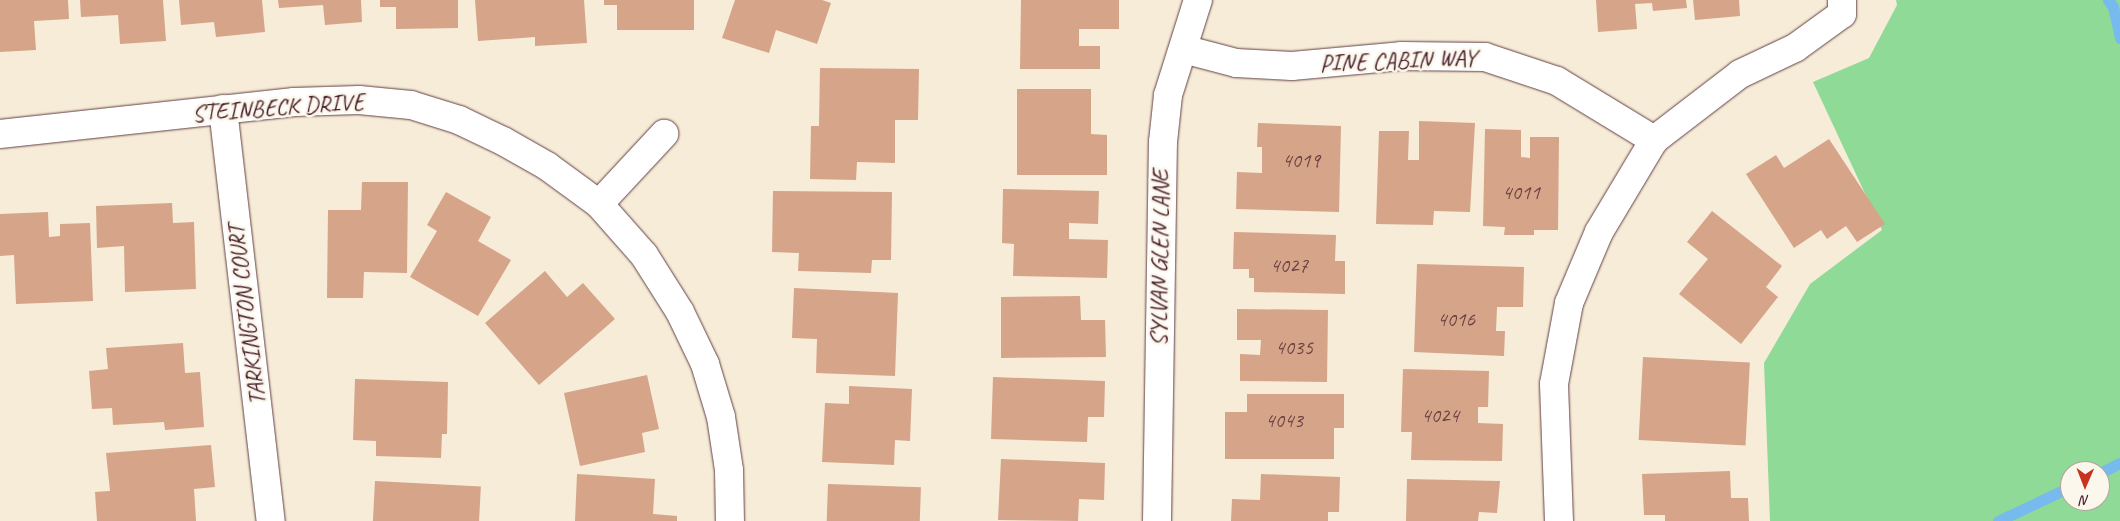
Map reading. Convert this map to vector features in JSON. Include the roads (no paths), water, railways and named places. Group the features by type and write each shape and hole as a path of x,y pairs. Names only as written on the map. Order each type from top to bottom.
{"street":[{"name":"SYLVAN GLEN LANE","path":"1156,521 1163,142 1168,95 1198,0"},
{"path":"1559,521 1554,384 1569,303 1599,232 1654,140 1740,74 1795,48 1842,14 1842,0"},
{"name":"PINE CABIN WAY","path":"1183,49 1236,63 1292,66 1401,56 1485,57 1557,81 1654,140"},
{"name":"STEINBECK DRIVE","path":"0,134 223,109 359,100 411,105 459,120 504,142 547,166 599,204 644,255 680,312 705,364 721,417 729,470 730,521"},
{"name":"TARKINGTON COURT","path":"223,109 271,521"},
{"path":"599,204 664,134"}],"waterway":[{"path":"2108,0 2113,7 2120,38"},
{"path":"2110,468 2120,463"},
{"path":"1998,521 2060,492"}]}
